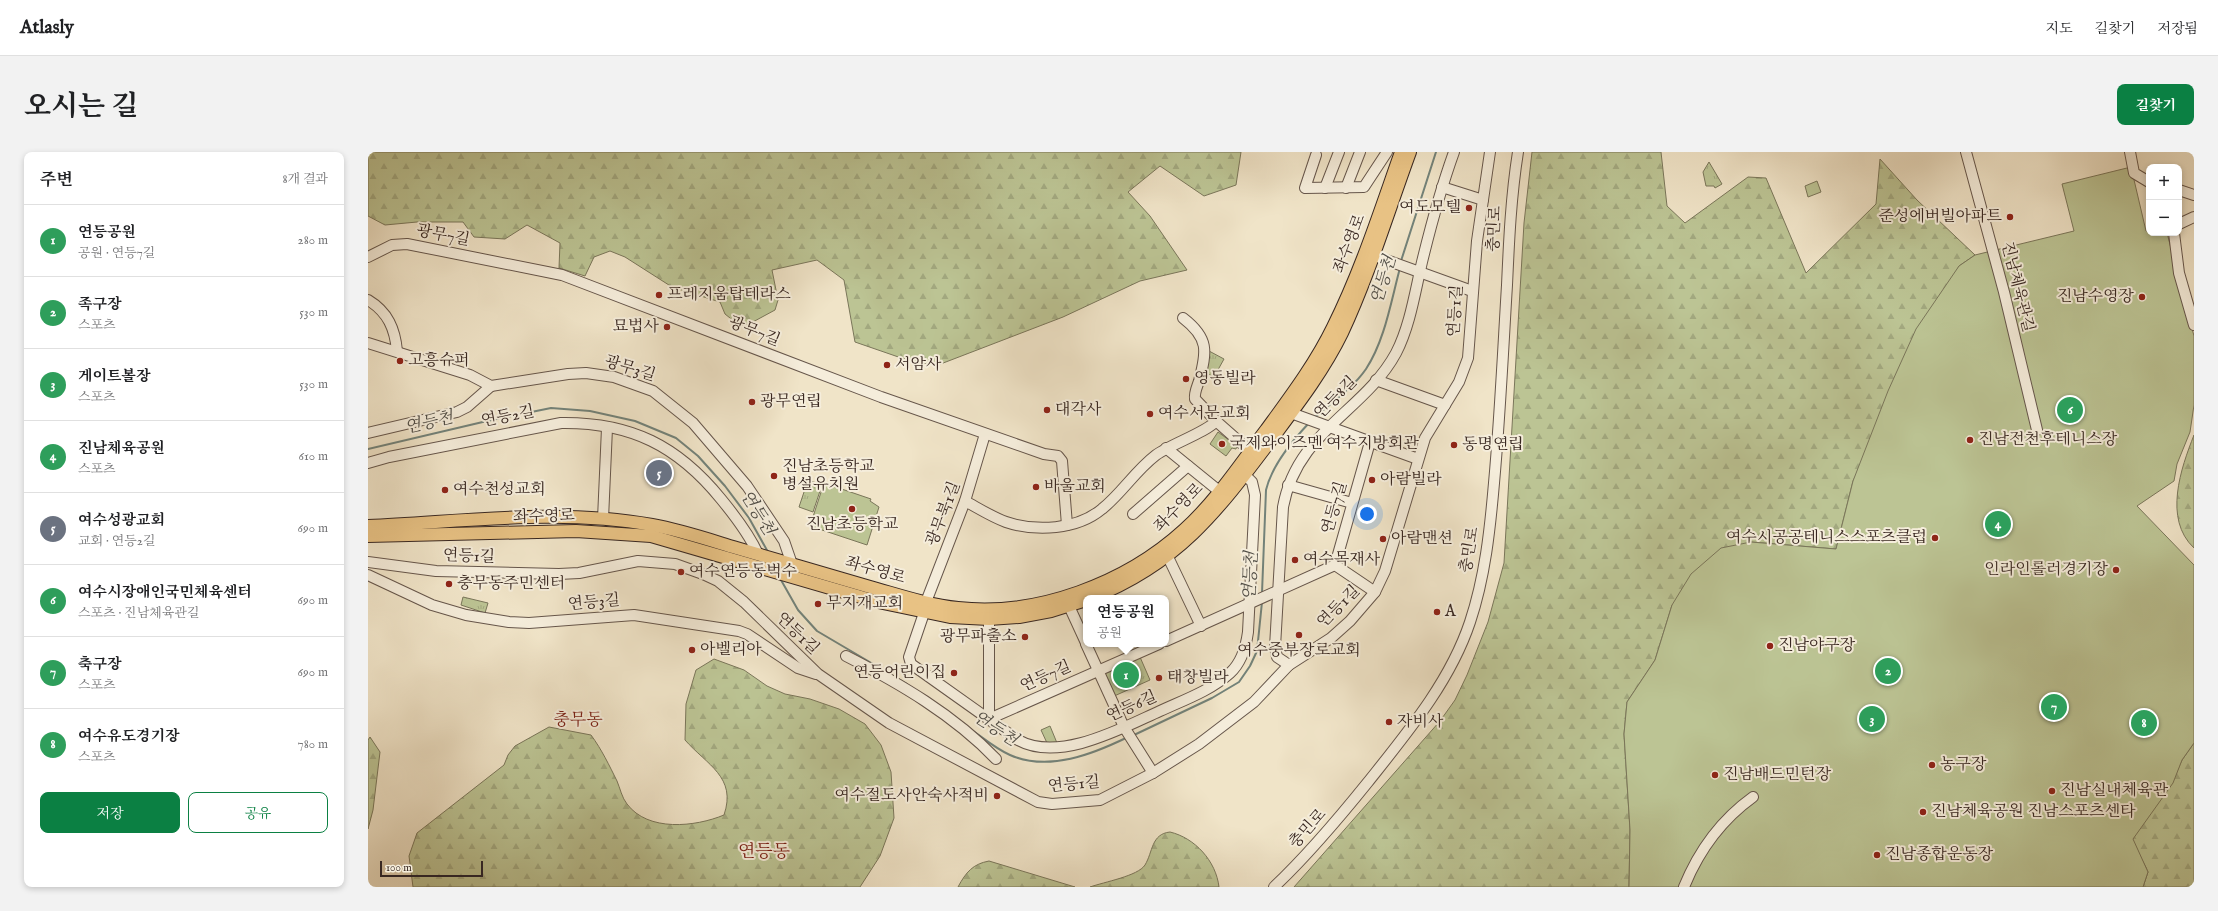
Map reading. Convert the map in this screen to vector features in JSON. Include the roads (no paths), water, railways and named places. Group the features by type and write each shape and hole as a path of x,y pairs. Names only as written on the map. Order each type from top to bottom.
{"main road":[{"name":"좌수영로","path":"368,536 652,531 765,569 878,602 925,608 1009,608 1042,602 1085,589 1130,568 1165,546 1186,528 1219,492 1238,477 1250,451 1318,354 1346,301 1374,256 1401,152"},
{"name":"좌수영로","path":"1098,595 1140,575 1168,557 1203,525 1238,477 1293,414 1341,335 1355,304 1374,256 1410,152"},
{"name":"좌수영로","path":"368,526 544,518 603,519 758,554 950,617 989,619 1019,618 1070,606 1083,601"},
{"path":"465,521 466,534"}],"street":[{"path":"1325,188 1339,152"},
{"path":"1346,188 1360,152"},
{"path":"1316,155 1305,188 1346,188 1365,186 1387,152"},
{"name":"연등8길","path":"1289,665 1279,659 1276,651 1283,507 1288,485 1302,459 1328,427 1376,380 1392,358 1401,339 1442,187 1454,152"},
{"name":"연등1길","path":"368,562 436,571 520,574 579,573 638,561 675,564 710,577 725,586 818,674 901,731 1041,802 1071,803 1100,800 1111,796 1153,773 1199,744 1254,702 1289,665 1331,638 1350,621 1375,592 1385,571 1428,430 1459,382 1468,358 1477,241 1490,152"},
{"name":"충민로","path":"1274,887 1347,808 1406,735 1444,676 1469,623 1485,560 1491,518 1500,420 1512,198 1518,152"},
{"name":"진남체육관길","path":"1966,152 2037,430"},
{"path":"2130,152 2134,173 2146,180"},
{"path":"1442,187 1483,200"},
{"path":"2182,191 2194,195"},
{"path":"2182,222 2194,216"},
{"path":"2174,236 2179,273 2194,325"},
{"name":"광무7길","path":"368,257 392,245 407,244 554,272 881,397 1044,454 1061,458 1067,525"},
{"path":"1374,256 1472,291"},
{"path":"368,300 381,308 388,318 396,340 397,352"},
{"path":"1183,318 1200,333 1204,346 1203,362 1194,397 1216,421 1250,451"},
{"path":"368,343 470,375 490,386 467,407 457,412 368,433"},
{"name":"광무3길","path":"490,386 568,374 586,373 614,377 653,391 690,420 747,486 778,531 789,550 796,578"},
{"path":"1376,380 1445,405"},
{"path":"1293,414 1418,459"},
{"path":"965,501 1009,523 1040,527 1067,525 1082,521 1103,509 1149,461 1166,448 1210,427 1216,421"},
{"name":"연등2길","path":"368,463 544,425 575,423 608,428 649,439 668,449 687,462 735,516 758,554"},
{"path":"603,519 608,428"},
{"name":"광무북1길","path":"925,608 965,501 985,434"},
{"name":"연등7길","path":"1335,565 1370,442"},
{"path":"1166,448 1219,492"},
{"path":"1133,514 1188,466"},
{"name":"연등6길","path":"925,608 909,657 911,664 1023,743 1040,747 1084,742 1124,727 1201,693 1230,673 1239,662 1246,647 1250,605 1255,495 1252,482 1238,477"},
{"path":"1288,485 1352,503"},
{"path":"1168,557 1201,626"},
{"path":"1169,640 1250,605 1335,565 1375,592"},
{"name":"연등3길","path":"368,575 432,606 466,615 509,622 529,623 634,615 732,629 747,634 798,668 818,674"},
{"path":"1070,606 1083,637"},
{"path":"989,619 989,719"},
{"path":"1087,647 1124,727 1153,773"},
{"name":"연등7길","path":"989,719 1152,647"},
{"path":"846,656 890,679 928,704 971,735 996,759"},
{"path":"1684,887 1699,856 1716,830 1736,810 1753,797"}],"waterway":[{"name":"연등천","path":"1401,261 1436,152"},
{"name":"연등천","path":"1315,417 1361,376 1373,358 1387,320 1400,268"},
{"name":"연등천","path":"368,449 487,421 551,408 590,411 635,421 676,438 698,456 725,486 749,518 768,552"},
{"name":"연등천","path":"1262,593 1266,490 1273,472 1283,454 1309,423"},
{"name":"연등천","path":"781,580 798,610 817,631 907,684"},
{"name":"연등천","path":"1134,735 1212,698 1239,682 1250,666 1257,651 1262,602"},
{"name":"연등천","path":"969,728 994,746 1010,755 1025,760 1040,762 1070,759 1086,755 1128,737"}],"place":[{"name":"여도모텔","path":"1469,208"},
{"name":"준성에버빌아파트","path":"2010,217"},
{"name":"프레지움탑테라스","path":"659,295"},
{"name":"진남수영장","path":"2142,297"},
{"name":"묘법사","path":"667,327"},
{"name":"고흥슈퍼","path":"400,361"},
{"name":"서암사","path":"887,365"},
{"name":"영동빌라","path":"1186,379"},
{"name":"광무연립","path":"752,402"},
{"name":"대각사","path":"1047,410"},
{"name":"여수시장애인국민체육센터","path":"2070,410"},
{"name":"여수서문교회","path":"1150,414"},
{"name":"진남전천후테니스장","path":"1970,440"},
{"name":"국제와이즈멘 여수지방회관","path":"1222,444"},
{"name":"동명연립","path":"1454,445"},
{"name":"여수성광교회","path":"659,473"},
{"name":"진남초등학교 병설유치원","path":"774,476"},
{"name":"아람빌라","path":"1372,480"},
{"name":"바울교회","path":"1036,487"},
{"name":"여수천성교회","path":"445,490"},
{"name":"진남초등학교","path":"852,509"},
{"name":"진남체육공원","path":"1998,524"},
{"name":"여수시공공테니스스포츠클럽","path":"1935,538"},
{"name":"아람맨션","path":"1383,539"},
{"name":"여수목재사","path":"1295,560"},
{"name":"인라인롤러경기장","path":"2116,570"},
{"name":"여수연등동벅수","path":"681,572"},
{"name":"충무동주민센터","path":"449,584"},
{"name":"무지개교회","path":"818,604"},
{"name":"A","path":"1437,612"},
{"name":"여수중부장로교회","path":"1299,635"},
{"name":"광무파출소","path":"1025,637"},
{"name":"진남야구장","path":"1770,646"},
{"name":"아벨리아","path":"692,650"},
{"name":"족구장","path":"1888,671"},
{"name":"연등어린이집","path":"954,673"},
{"name":"연등공원","path":"1126,675"},
{"name":"태창빌라","path":"1159,678"},
{"name":"축구장","path":"2054,707"},
{"name":"게이트볼장","path":"1872,719"},
{"name":"자비사","path":"1389,722"},
{"name":"여수유도경기장","path":"2144,723"},
{"name":"농구장","path":"1932,765"},
{"name":"진남배드민턴장","path":"1715,775"},
{"name":"진남실내체육관","path":"2052,791"},
{"name":"여수절도사안숙사적비","path":"997,796"},
{"name":"진남체육공원 진남스포츠센타","path":"1923,812"},
{"name":"진남종합운동장","path":"1877,855"}],"district":[{"name":"충무동","path":"578,720"},
{"name":"연등동","path":"764,852"}]}
